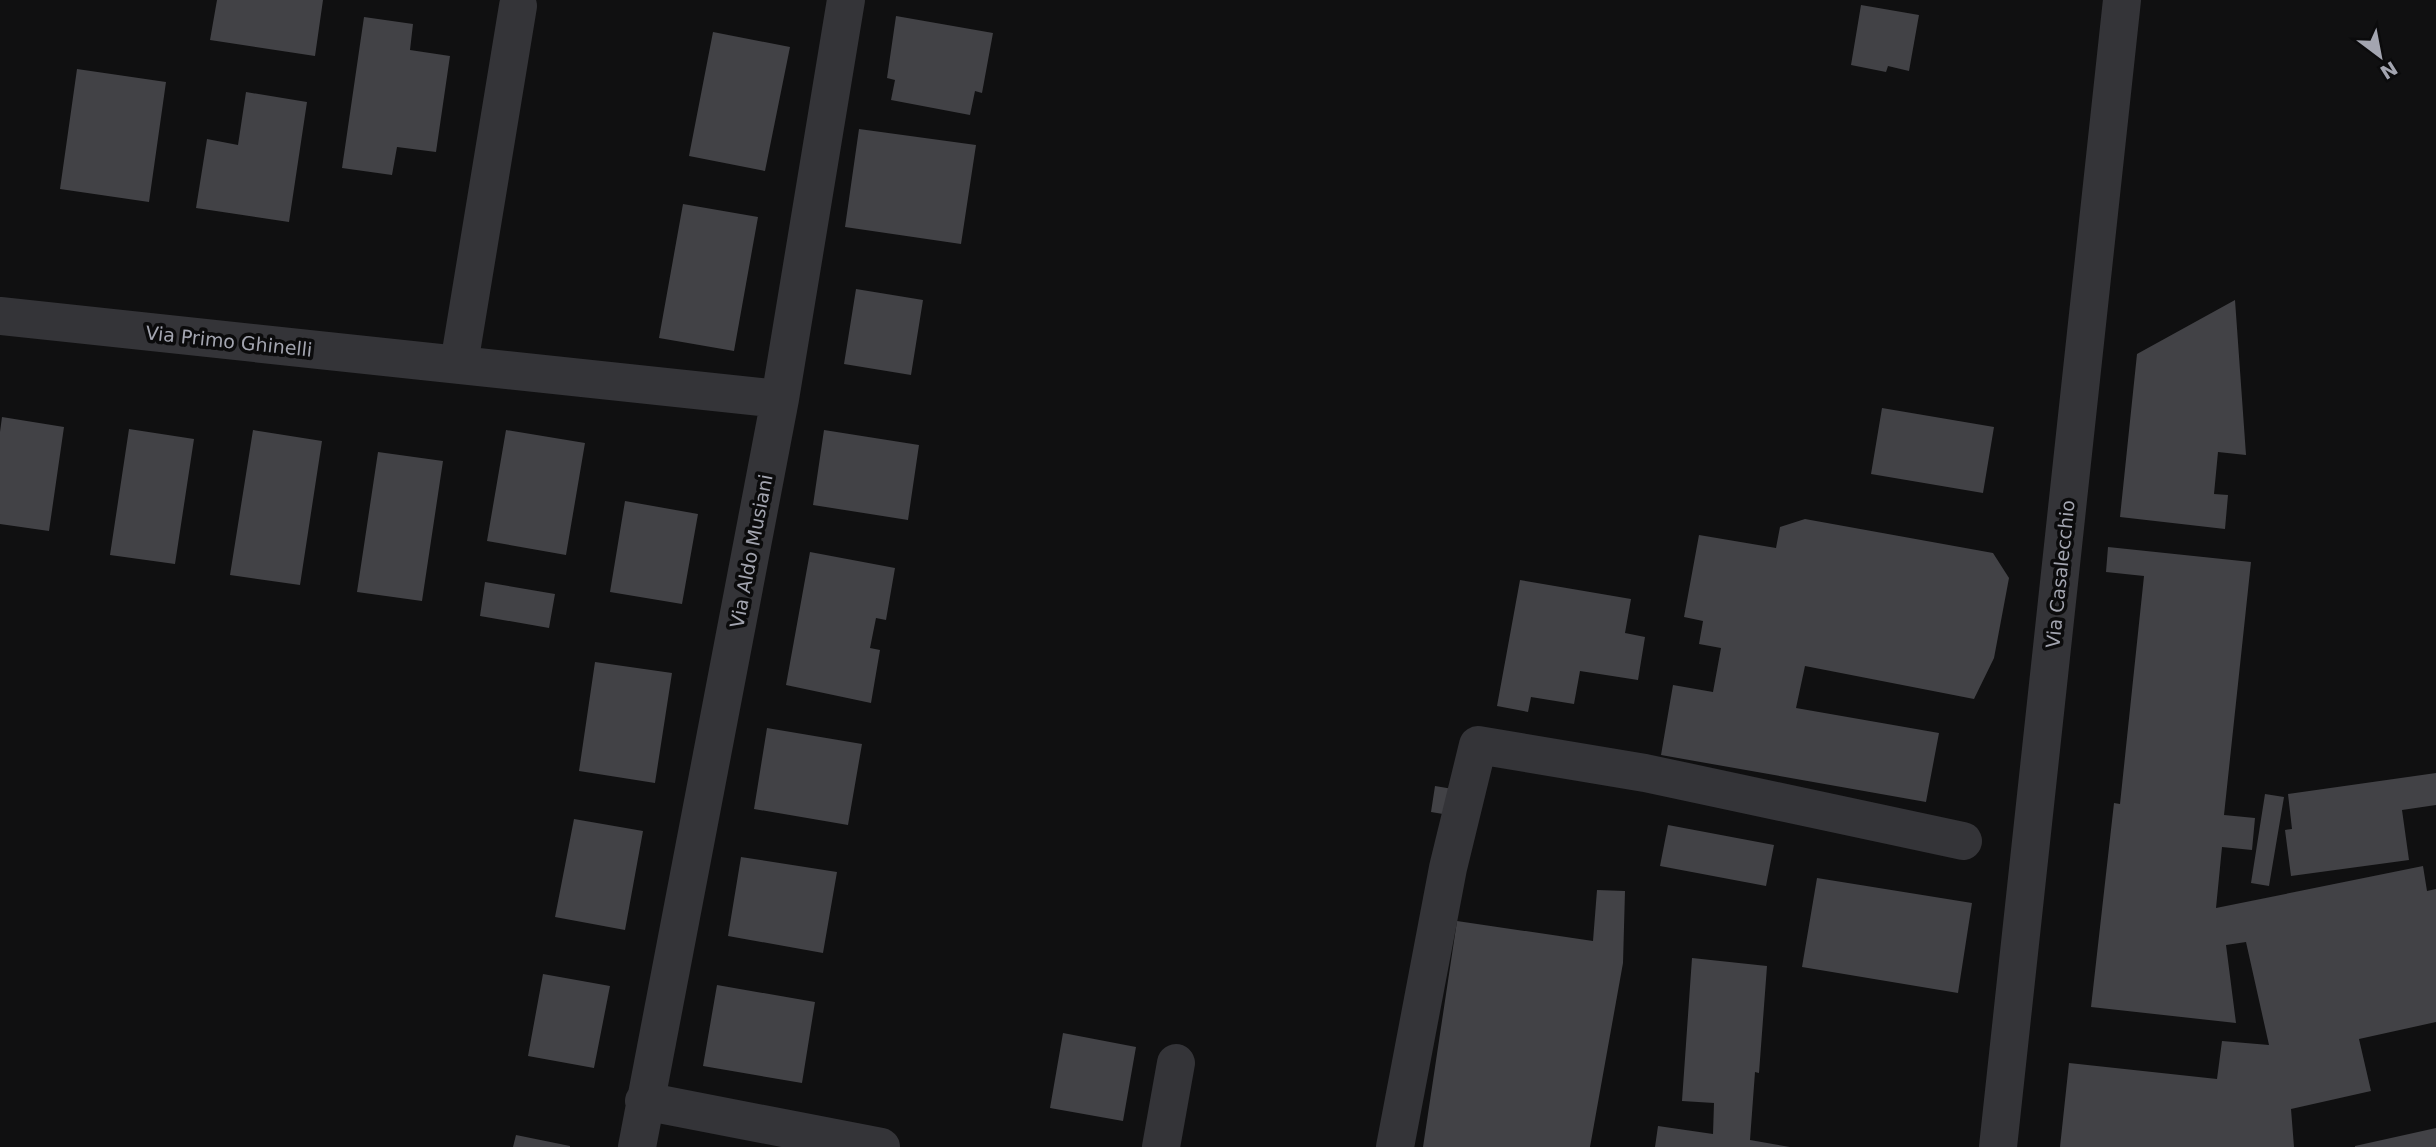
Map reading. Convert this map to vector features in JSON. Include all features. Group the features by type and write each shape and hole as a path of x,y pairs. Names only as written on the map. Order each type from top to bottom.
{"street":[{"name":"Via Aldo Musiani","path":"637,1147 780,399 846,0"},
{"name":"Via Casalecchio","path":"1998,1147 2122,0"},
{"path":"458,365 518,6"},
{"name":"Via Primo Ghinelli","path":"0,316 780,399"},
{"path":"1395,1147 1448,868 1478,745 1644,774 1963,841"},
{"path":"1161,1147 1177,1063"},
{"path":"644,1101 881,1147"}],"building":[{"path":"217,0 323,0 315,56 210,40"},
{"path":"1861,5 1919,15 1909,71 1888,66 1886,72 1851,65"},
{"path":"896,16 993,33 982,93 975,91 970,115 891,100 895,80 887,78"},
{"path":"364,17 413,24 410,50 450,56 436,152 397,147 392,175 342,168"},
{"path":"713,32 790,47 765,171 689,156"},
{"path":"77,69 166,82 149,202 60,189"},
{"path":"246,92 307,102 289,222 196,208 207,139 238,145"},
{"path":"859,129 976,145 961,244 845,227"},
{"path":"683,204 758,217 734,351 659,338"},
{"path":"856,289 923,300 911,375 844,364"},
{"path":"2235,300 2246,455 2218,452 2214,494 2228,495 2225,529 2120,517 2137,354"},
{"path":"1882,408 1994,427 1983,493 1871,474"},
{"path":"2,417 64,427 49,531 0,524"},
{"path":"129,429 194,439 175,564 110,555"},
{"path":"253,430 322,441 300,585 230,575"},
{"path":"506,430 585,443 566,555 487,541"},
{"path":"824,430 919,445 908,520 813,505"},
{"path":"378,452 443,461 422,601 357,592"},
{"path":"625,501 698,514 682,604 610,592"},
{"path":"1805,519 1993,553 2009,578 1994,658 1974,699 1805,666 1796,708 1939,733 1926,802 1661,755 1673,685 1713,692 1721,648 1699,644 1703,621 1684,617 1699,535 1776,548 1780,527"},
{"path":"2108,547 2251,562 2224,815 2255,818 2252,850 2222,847 2216,908 2423,866 2427,891 2436,889 2436,1022 2359,1039 2371,1091 2291,1109 2294,1147 2060,1147 2069,1063 2217,1079 2222,1041 2269,1045 2246,942 2226,945 2236,1023 2091,1007 2114,803 2120,804 2144,576 2106,572"},
{"path":"810,552 895,568 886,620 876,618 870,648 880,650 871,703 786,685"},
{"path":"1520,580 1631,599 1625,633 1645,637 1638,680 1580,671 1574,704 1531,697 1528,712 1497,706"},
{"path":"485,582 555,594 549,628 480,616"},
{"path":"595,662 672,673 655,783 579,771"},
{"path":"767,728 862,744 848,825 754,809"},
{"path":"2436,773 2436,805 2402,810 2409,860 2291,876 2285,830 2292,829 2288,794"},
{"path":"1435,786 1453,789 1449,815 1431,812"},
{"path":"2265,794 2284,797 2269,886 2251,883"},
{"path":"574,819 643,831 625,930 555,917"},
{"path":"1668,825 1774,845 1766,886 1660,866"},
{"path":"741,857 837,872 823,953 728,936"},
{"path":"1817,878 1972,903 1958,993 1802,967"},
{"path":"1597,890 1625,891 1623,963 1590,1147 1423,1147 1457,921 1593,941"},
{"path":"1692,958 1767,966 1759,1073 1755,1072 1750,1140 1790,1147 1655,1147 1658,1126 1713,1134 1714,1103 1682,1101"},
{"path":"543,974 610,986 594,1068 528,1056"},
{"path":"717,985 815,1002 802,1083 703,1066"},
{"path":"1063,1033 1136,1047 1123,1121 1050,1108"},
{"path":"2436,1128 2436,1147 2355,1147 2355,1146"},
{"path":"516,1135 570,1146 570,1147 513,1147"}]}
